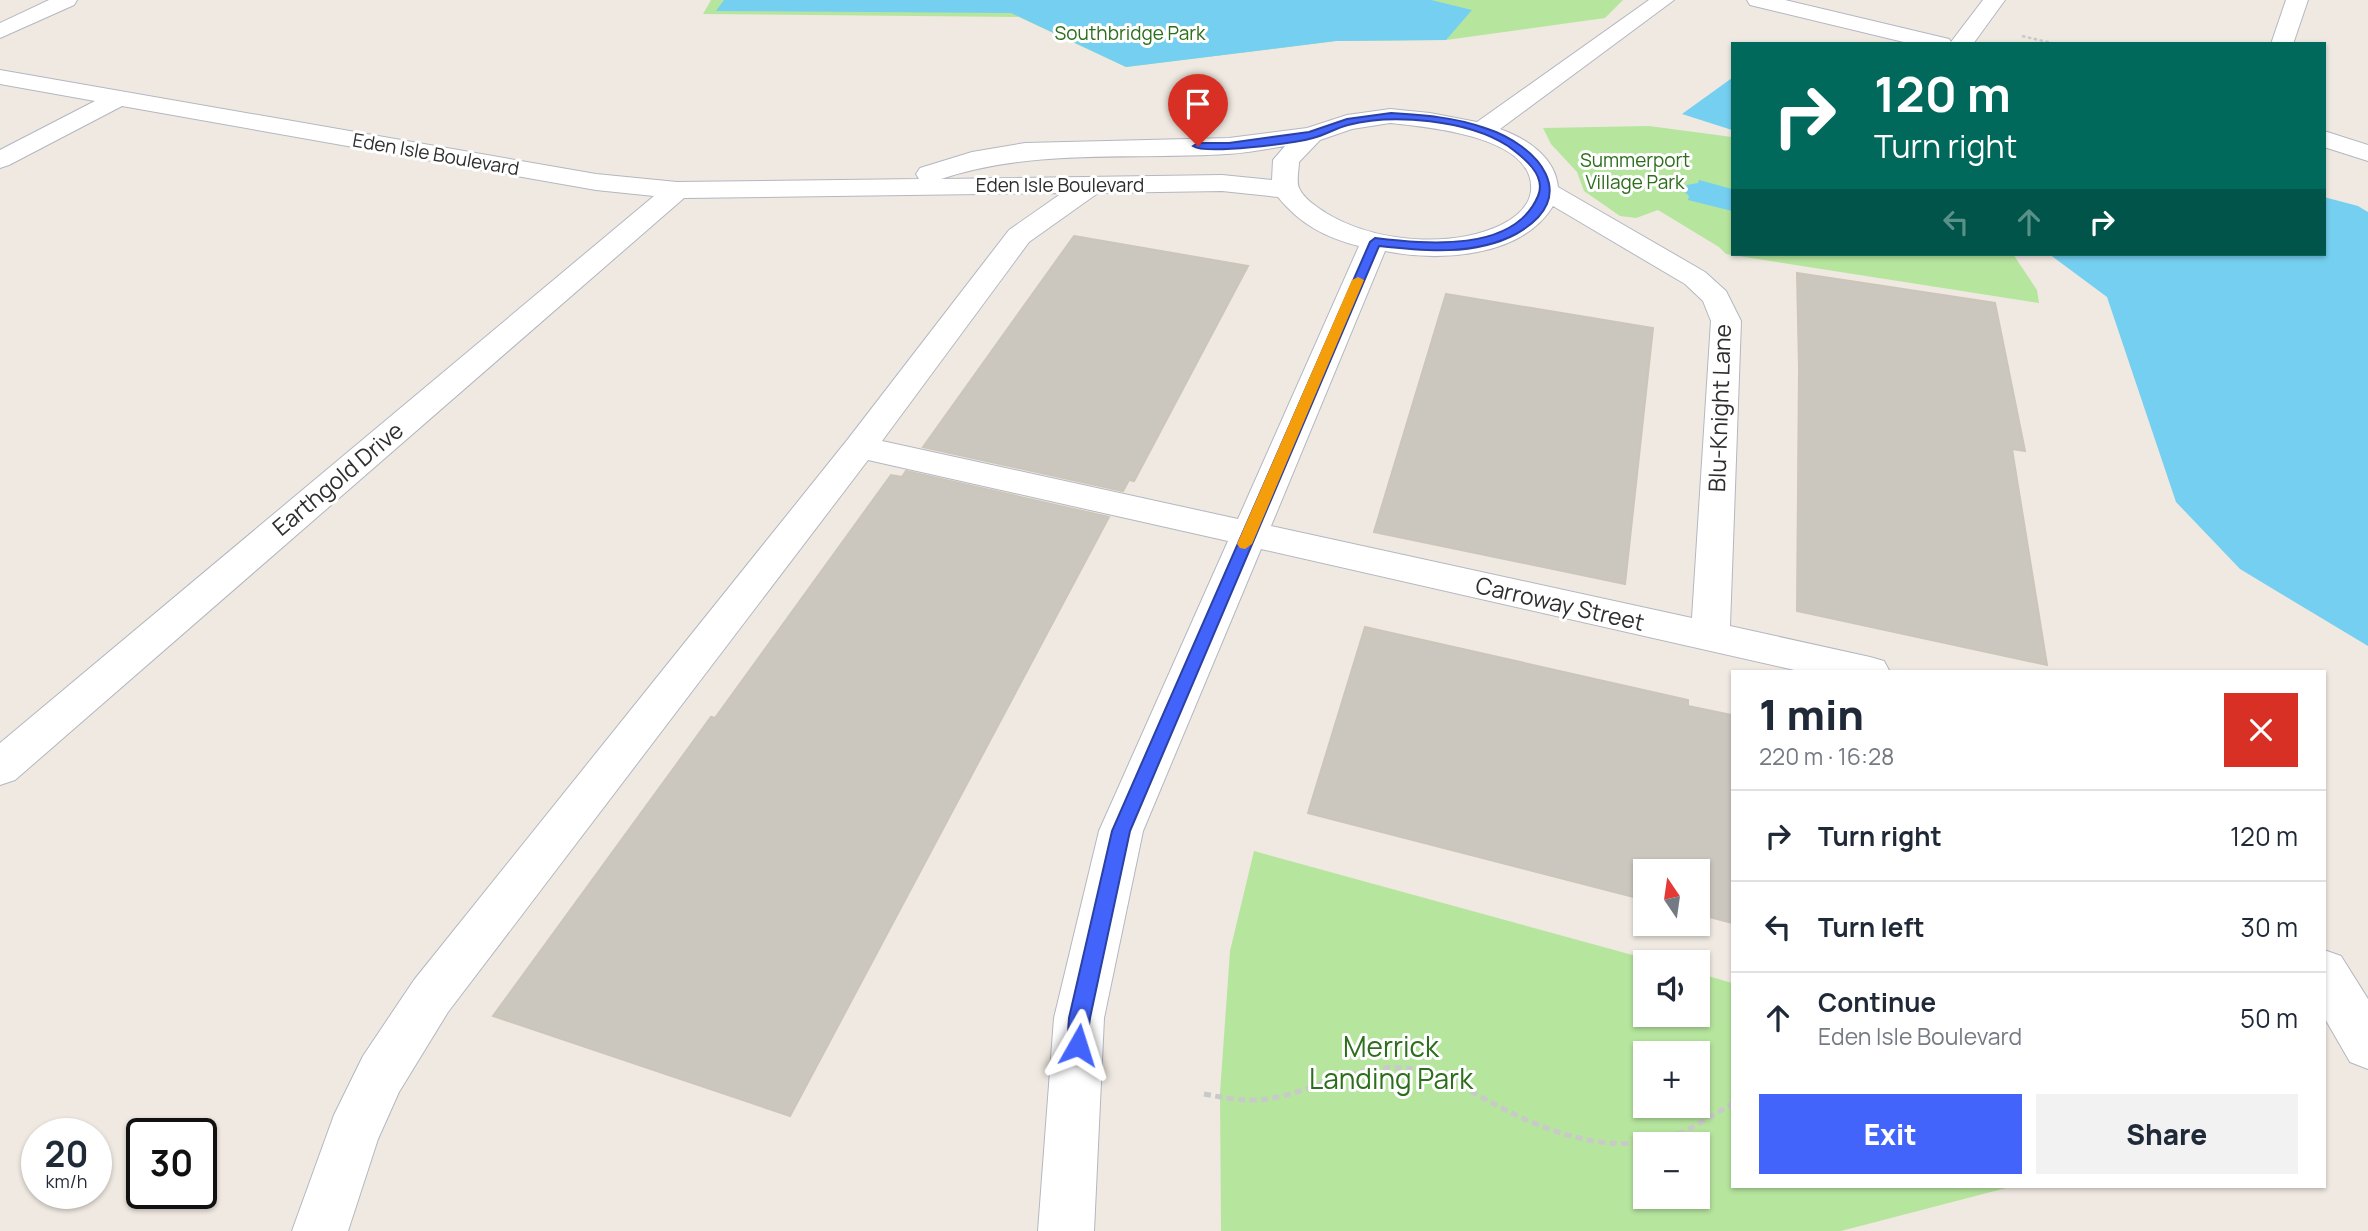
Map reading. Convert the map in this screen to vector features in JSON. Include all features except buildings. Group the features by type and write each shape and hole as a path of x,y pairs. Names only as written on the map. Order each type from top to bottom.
{"street":[{"path":"0,31 66,0"},
{"path":"1482,130 1663,0"},
{"path":"1758,0 1933,42"},
{"path":"1962,42 1994,0"},
{"path":"2283,42 2297,0"},
{"name":"Eden Isle Boulevard","path":"0,77 596,182 677,190 876,187 1092,167 1311,135"},
{"path":"0,160 117,99"},
{"path":"1391,116 1438,119 1482,130 1508,142 1529,157 1542,173 1546,191 1536,213 1510,232 1471,244 1424,247 1375,242 1335,229 1304,211 1286,190 1286,160 1311,135 1347,122 1391,116"},
{"path":"2326,140 2368,153"},
{"name":"Eden Isle Boulevard","path":"876,187 932,174 972,160 1025,151 1092,167 1286,190"},
{"path":"320,1231 353,1134 381,1074 431,996 860,447 1019,236 1092,167"},
{"name":"Earthgold Drive","path":"0,768 677,190"},
{"name":"Blu-Knight Lane","path":"1546,191 1695,278 1716,297 1726,321 1710,638"},
{"path":"1066,1231 1079,1018 1121,831 1375,242"},
{"name":"Carroway Street","path":"860,447 1861,670"},
{"path":"2326,975 2368,1045"}],"path":[{"path":"1204,1094 1230,1099 1265,1100 1376,1068 1405,1068 1439,1075 1540,1126 1587,1139 1635,1144 1668,1138 1731,1105"}],"green space":[{"name":"Southbridge Park","path":"711,0 1623,0 1605,18 1446,40 1336,41 1126,67 1019,17 703,14"},
{"name":"Summerport Village Park","path":"1649,126 1731,137 1731,255 1658,210 1636,218 1620,216 1584,191 1577,172 1551,144 1543,128"},
{"name":"Summerport Village Park","path":"1739,256 2014,256 2037,290 2039,303"},
{"name":"Merrick Landing Park","path":"1254,851 1633,955 1633,1027 1710,1027 1710,977 1731,983 1731,1188 2006,1188 1841,1231 1221,1231 1220,1093 1230,951"}],"water":[{"name":"Southbridge Park","path":"724,0 1431,0 1472,10 1446,40 1336,41 1126,67 1011,13 716,11"},
{"path":"1731,79 1731,130 1682,114"},
{"path":"1699,180 1731,189 1731,211 1688,200 1689,196 1682,189 1698,183"},
{"path":"2326,198 2358,206 2368,212 2368,646 2240,569 2176,502 2107,297 2052,256 2326,256"}],"slow traffic":[{"path":"1245,544 1358,280"}],"route":[{"path":"1078,1045 1079,1018 1121,831 1375,242 1424,247 1471,244 1510,232 1536,213 1546,191 1542,173 1529,157 1508,142 1482,130 1438,119 1391,116 1347,122 1311,135 1229,146 1198,146"}]}
